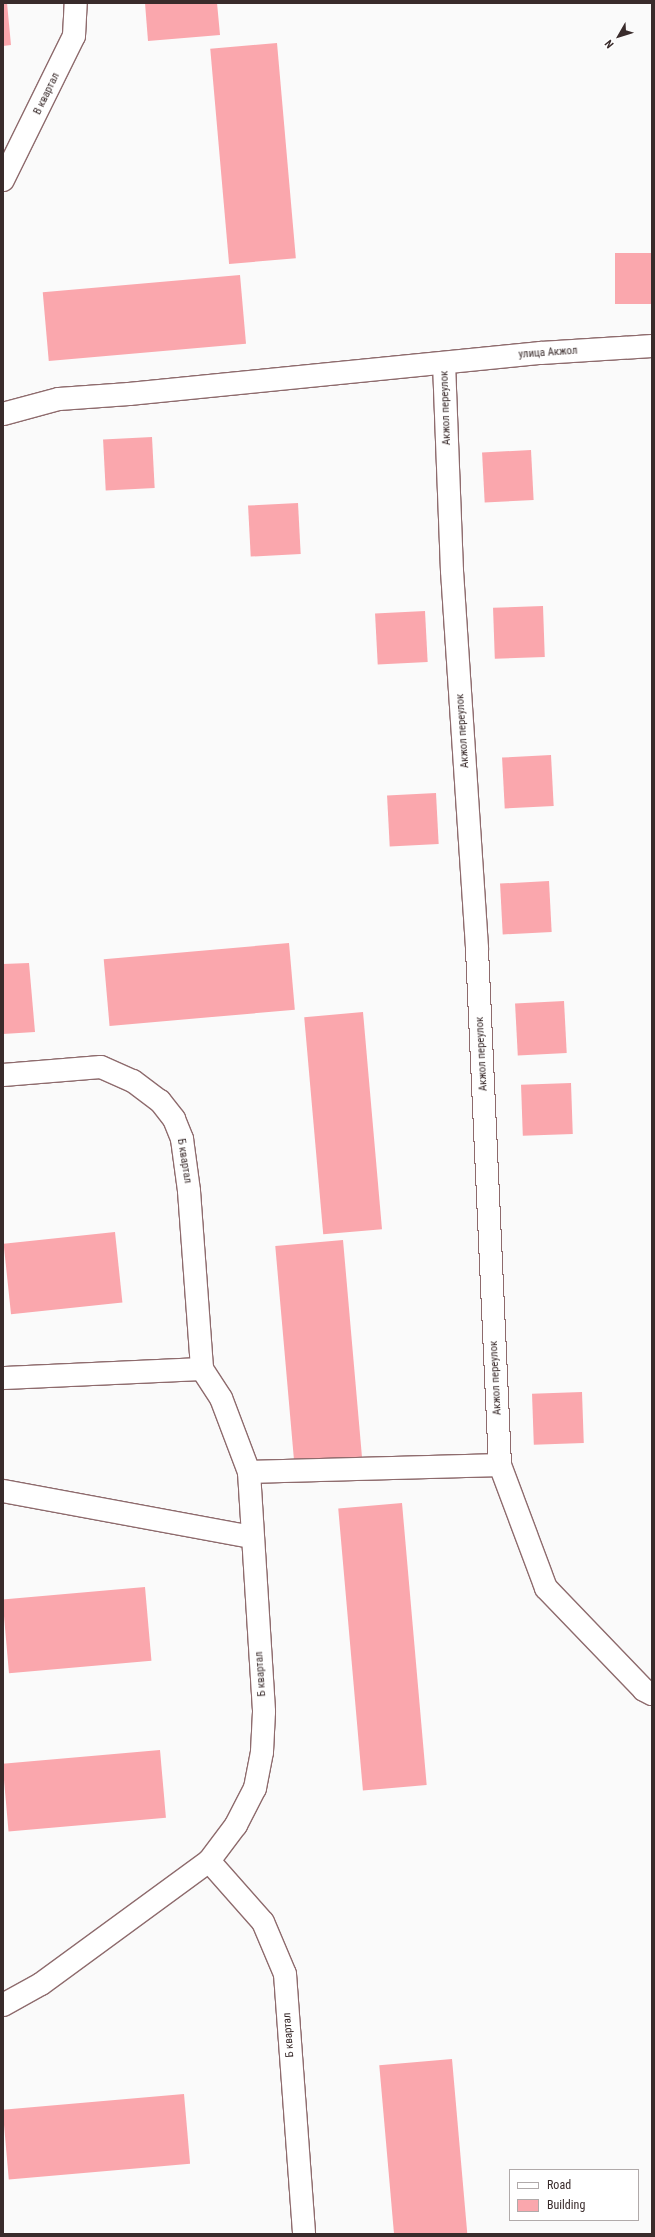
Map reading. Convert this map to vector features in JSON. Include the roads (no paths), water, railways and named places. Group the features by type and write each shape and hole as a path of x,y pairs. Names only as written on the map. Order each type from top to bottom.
{"street":[{"name":"В квартал","path":"3,180 74,36 76,3"},
{"name":"улица Акжол","path":"3,414 59,399 129,394 541,353 652,346"},
{"name":"Акжол переулок","path":"444,363 452,571 477,949 500,1465 546,1588 644,1690 652,1694"},
{"name":"Б квартал","path":"3,1074 101,1067 133,1081 160,1101 174,1119 182,1139 189,1191 202,1369 220,1398 249,1472 264,1712 262,1752 255,1788 236,1825 209,1861 41,1984 3,2005"},
{"path":"3,1378 202,1369"},
{"path":"249,1472 500,1465"},
{"path":"3,1491 252,1537"},
{"name":"Б квартал","path":"209,1861 263,1922 285,1974 304,2234"}]}
